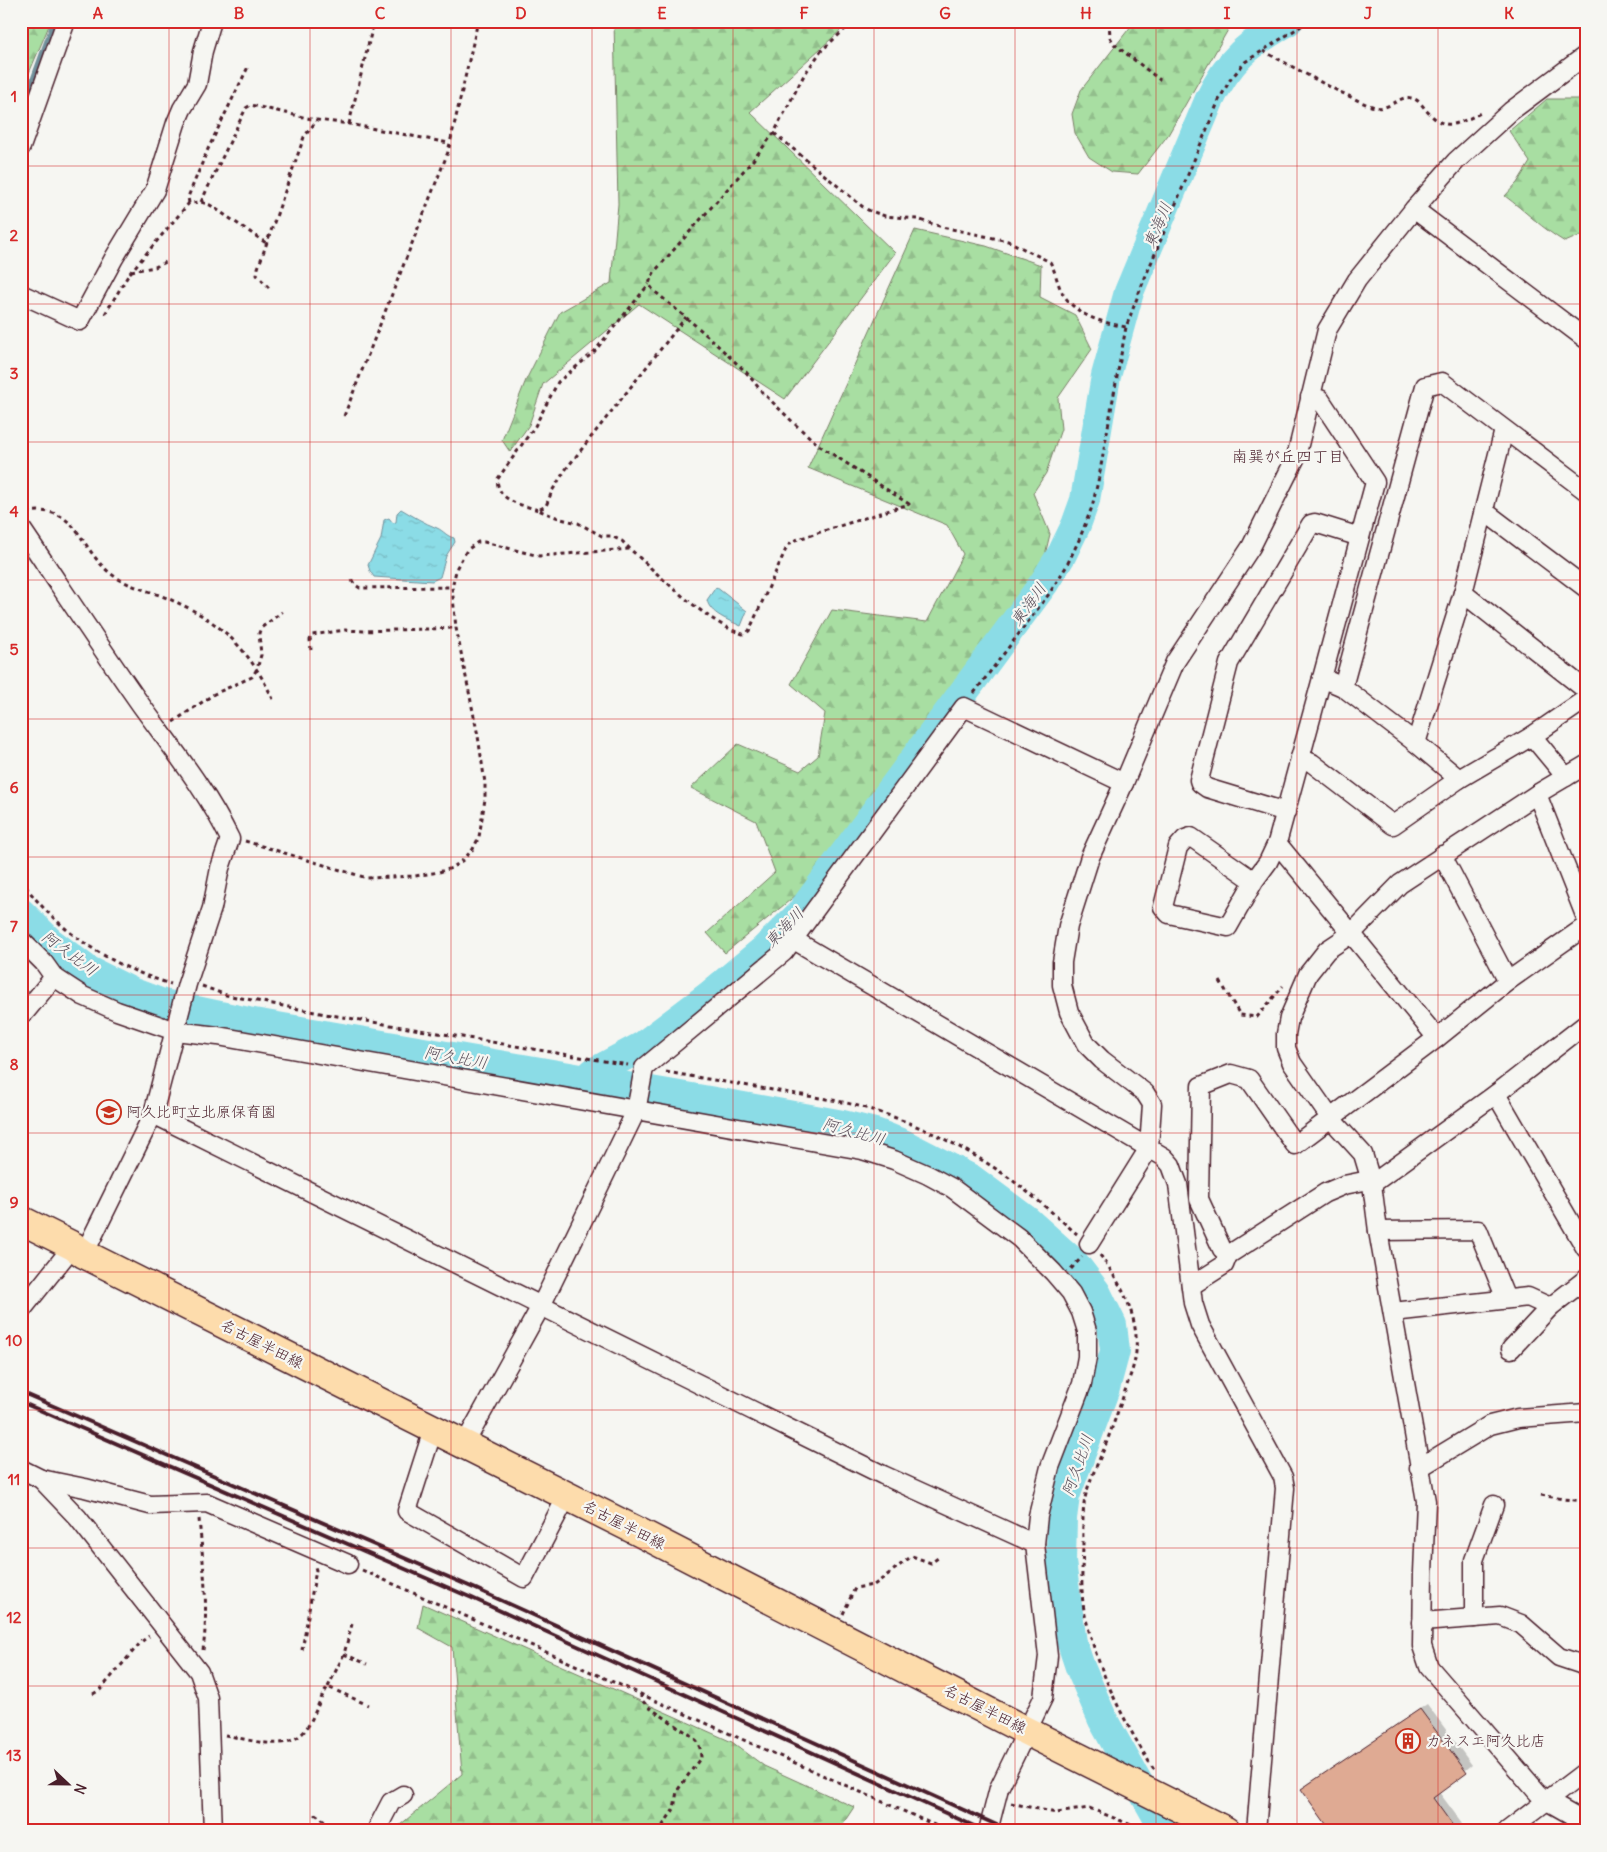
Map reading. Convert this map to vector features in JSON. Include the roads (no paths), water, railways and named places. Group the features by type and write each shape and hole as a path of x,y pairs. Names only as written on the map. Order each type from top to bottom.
{"main road":[{"name":"名古屋半田線","path":"21,1220 1226,1831"}],"street":[{"path":"21,147 66,21"},
{"path":"21,294 80,321 114,258 155,190 182,108 197,84 203,51 212,21"},
{"path":"1091,1245 1149,1148 1152,1104 1145,1093 1102,1060 1086,1044 1069,1012 1062,986 1062,962 1068,926 1090,857 1176,662 1251,547 1296,457 1327,330 1357,280 1414,209 1456,161 1505,116 1586,55"},
{"path":"1414,209 1586,339"},
{"path":"1343,687 1425,386 1442,382 1586,491"},
{"path":"1254,882 1191,837 1185,839 1178,847 1163,907 1169,914 1228,927 1268,862 1277,843 1286,812 1375,482 1320,400 1310,396"},
{"path":"1416,743 1463,594 1504,430"},
{"path":"1484,510 1586,588"},
{"path":"1286,812 1207,788 1200,783 1199,780 1230,663 1311,524 1360,537"},
{"path":"21,528 222,822 230,839 220,868 212,908 187,984 153,1114 78,1250 21,1311"},
{"path":"1463,594 1586,690"},
{"path":"1322,678 1343,687 1459,779"},
{"path":"1300,758 1312,763 1393,825 1459,779 1532,736 1586,699"},
{"path":"464,1445 541,1306 636,1111 644,1068 784,952 964,708 1124,783"},
{"path":"1532,736 1566,777"},
{"path":"1586,765 1537,794 1400,884 1351,934 1327,950 1308,974 1289,1018 1286,1034 1286,1048 1292,1063 1332,1119 1362,1154 1371,1182 1426,1502 1422,1646 1428,1667 1547,1801 1586,1823"},
{"path":"1537,794 1586,918"},
{"path":"1277,843 1436,1038"},
{"path":"1442,855 1508,981"},
{"path":"1228,1255 1222,1249 1199,1199 1200,1086 1231,1074 1249,1079 1295,1145 1332,1119 1508,981 1586,926"},
{"path":"21,940 44,963 54,977 83,996 175,1031 218,1036 636,1111 826,1142 862,1150 894,1160 928,1175 973,1202 1019,1238 1072,1293 1087,1331 1087,1357 1082,1384 1050,1467 1038,1516 1035,1544 1048,1656 1043,1698 999,1788 988,1831"},
{"path":"794,940 1149,1148 1164,1157 1171,1165 1178,1184 1190,1286 1200,1325 1283,1477 1285,1488 1256,1831"},
{"path":"21,1009 26,1011 54,977"},
{"path":"1190,1286 1224,1265 1228,1255 1325,1193 1344,1186 1371,1182 1496,1094 1586,1024"},
{"path":"1496,1094 1586,1249"},
{"path":"153,1114 883,1475 1035,1544"},
{"path":"1378,1231 1478,1230 1506,1299"},
{"path":"1511,1349 1550,1307 1586,1279"},
{"path":"1393,1312 1528,1297 1550,1307"},
{"path":"1419,1468 1490,1425 1518,1418 1586,1413"},
{"path":"434,1430 407,1511 524,1578 567,1496"},
{"path":"21,1469 41,1479 150,1505 207,1504 348,1564"},
{"path":"41,1479 78,1518 199,1672 208,1698 214,1831"},
{"path":"1474,1618 1474,1560 1494,1505"},
{"path":"1422,1622 1500,1616 1520,1624 1559,1657 1586,1666"},
{"path":"1507,1831 1586,1771"},
{"path":"378,1831 378,1827 390,1802 403,1795"}],"water":[{"path":"401,509 454,538 455,542 446,556 440,577 432,581 374,577 370,571 368,565 381,539 384,520 389,518 393,523 396,522 397,513"},
{"path":"716,587 747,611 741,626 720,616 709,605 707,600"}],"waterway":[{"path":"21,112 54,21"},
{"name":"東海川","path":"587,1079 593,1073 643,1046 709,996 764,950 801,913 1044,583 1062,554 1076,525 1085,500 1106,376 1129,292 1209,101 1224,74 1241,54 1262,37 1288,21"},
{"name":"阿久比川","path":"21,913 50,942 87,970 131,992 163,1004 248,1022 738,1106 843,1125 875,1133 905,1145 971,1179 1026,1220 1074,1263 1096,1292 1112,1325 1115,1351 1105,1388 1065,1496 1062,1518 1061,1562 1072,1643 1080,1667 1103,1720 1158,1818 1169,1831"}],"railway":[{"path":"21,1392 476,1589 1010,1831"},
{"path":"21,1402 472,1598 985,1831"}],"place":[{"name":"阿久比町立北原保育園","path":"109,1112"},
{"name":"カネスエ阿久比店","path":"1408,1741"}],"district":[{"name":"南巽が丘四丁目","path":"1288,456"}]}
